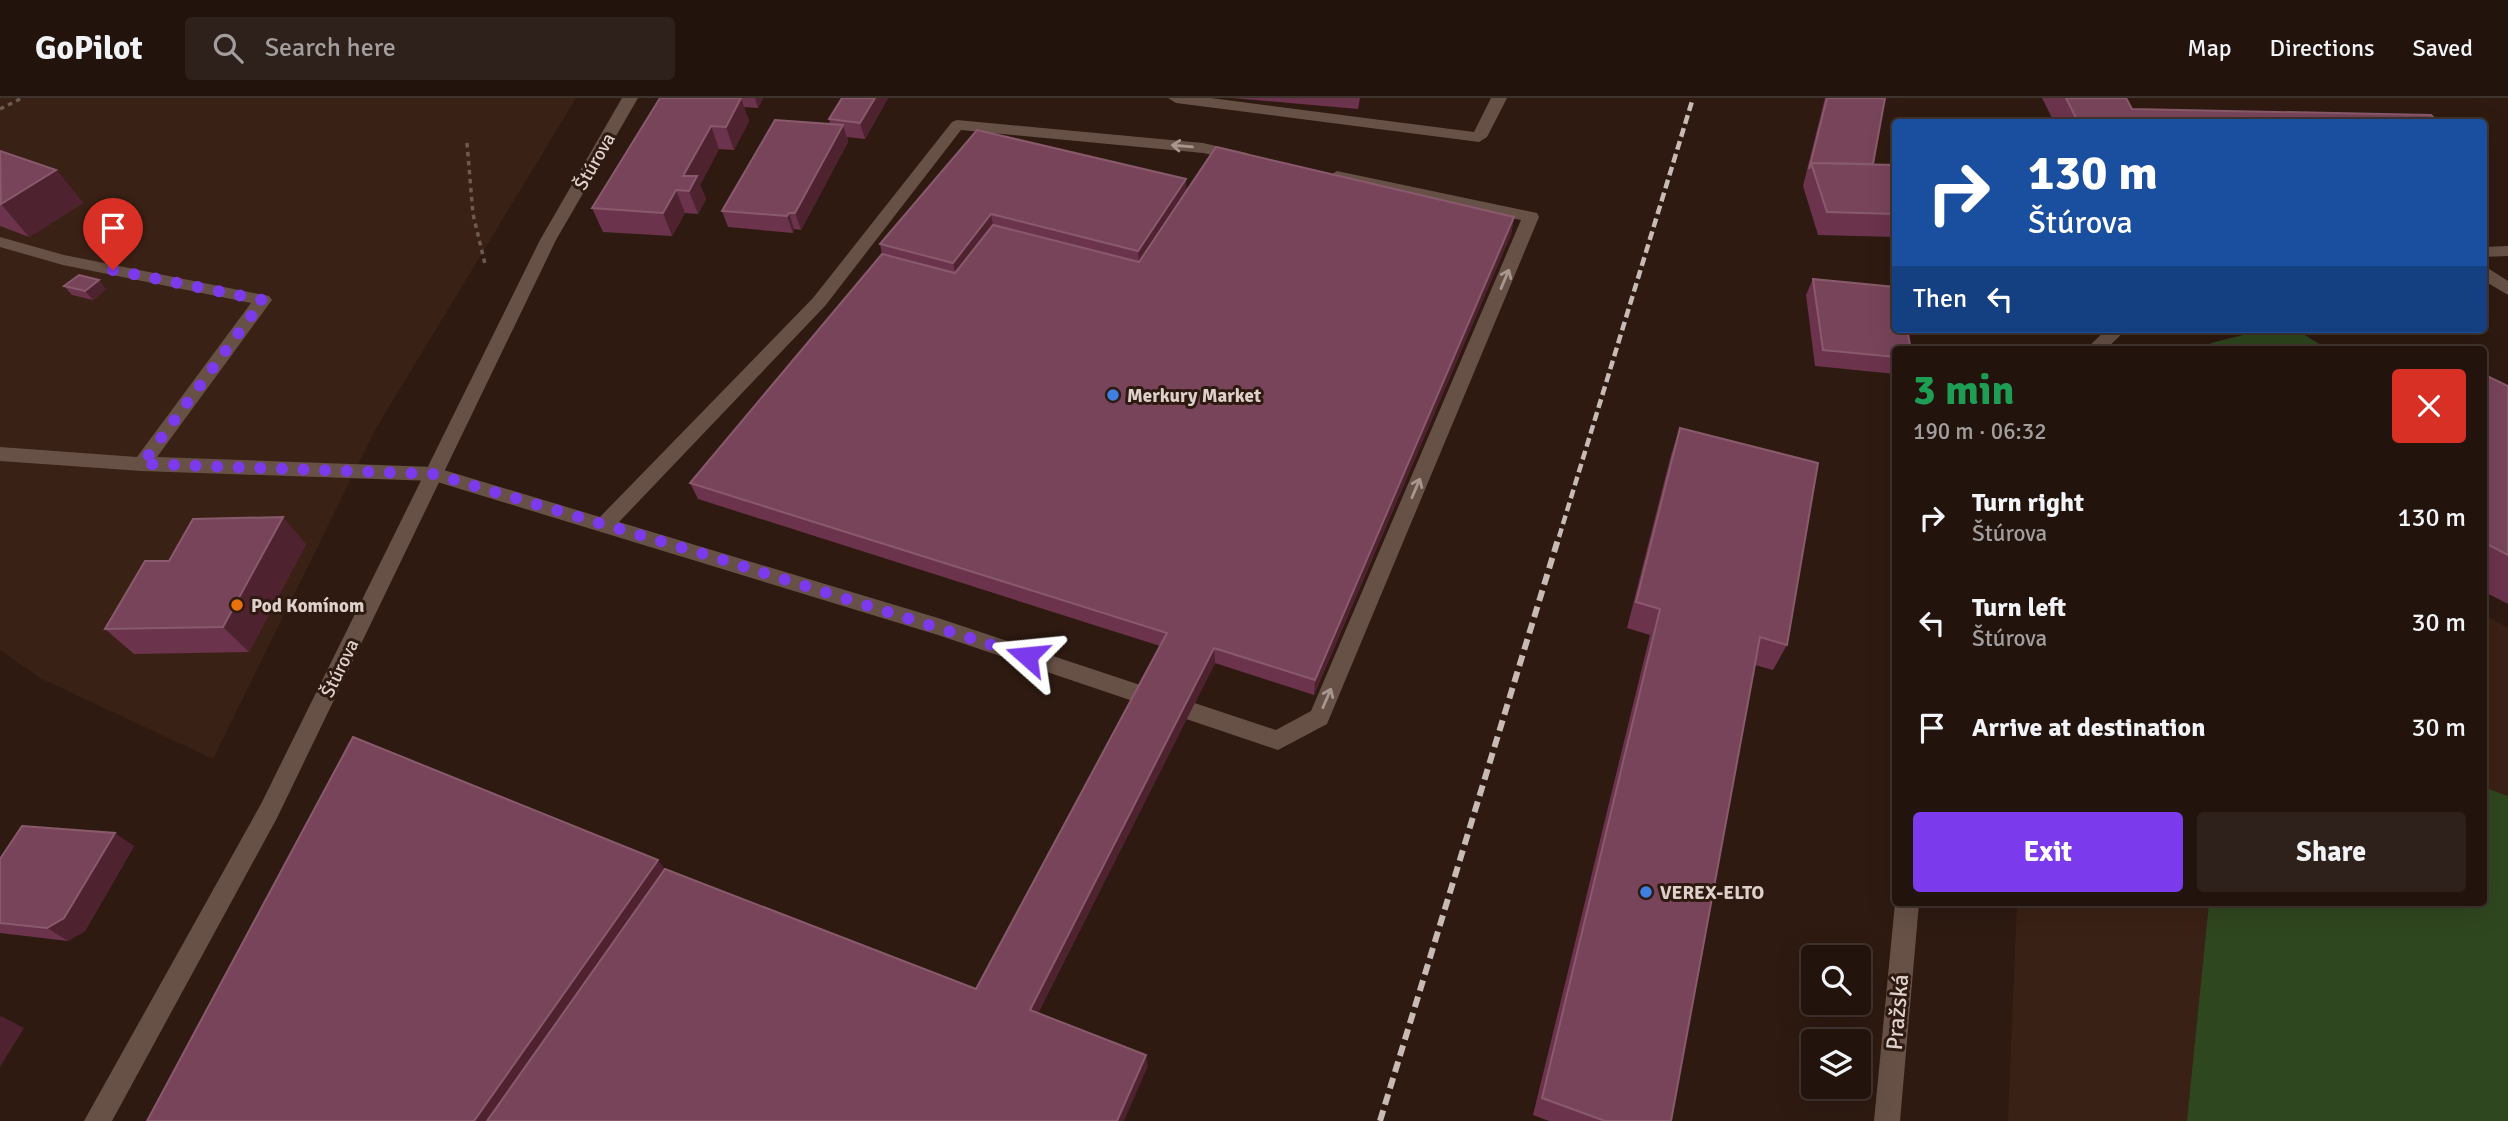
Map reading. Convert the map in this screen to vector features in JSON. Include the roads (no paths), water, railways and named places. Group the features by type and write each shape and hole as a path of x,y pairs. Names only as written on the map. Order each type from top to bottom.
{"street":[{"name":"Štúrova","path":"97,1121 269,811 548,240 630,98"},
{"path":"1176,98 1479,136 1499,98"},
{"path":"604,525 819,302 957,125 1203,148 1258,159"},
{"path":"0,454 142,464 434,474 938,627 1278,740 1320,717 1531,217 1312,171"},
{"path":"0,242 63,260 263,300 142,464"},
{"path":"2487,252 2508,251"},
{"path":"2487,274 2508,289"},
{"path":"2099,346 2113,333"},
{"name":"Pražská","path":"1887,1121 1907,906"}],"railway":[{"path":"1559,537 1693,98"},
{"path":"1380,1121 1559,536"}],"place":[{"name":"Merkury Market","path":"1113,395"},
{"name":"Pod Komínom","path":"237,605"},
{"name":"VEREX-ELTO","path":"1646,892"}]}
